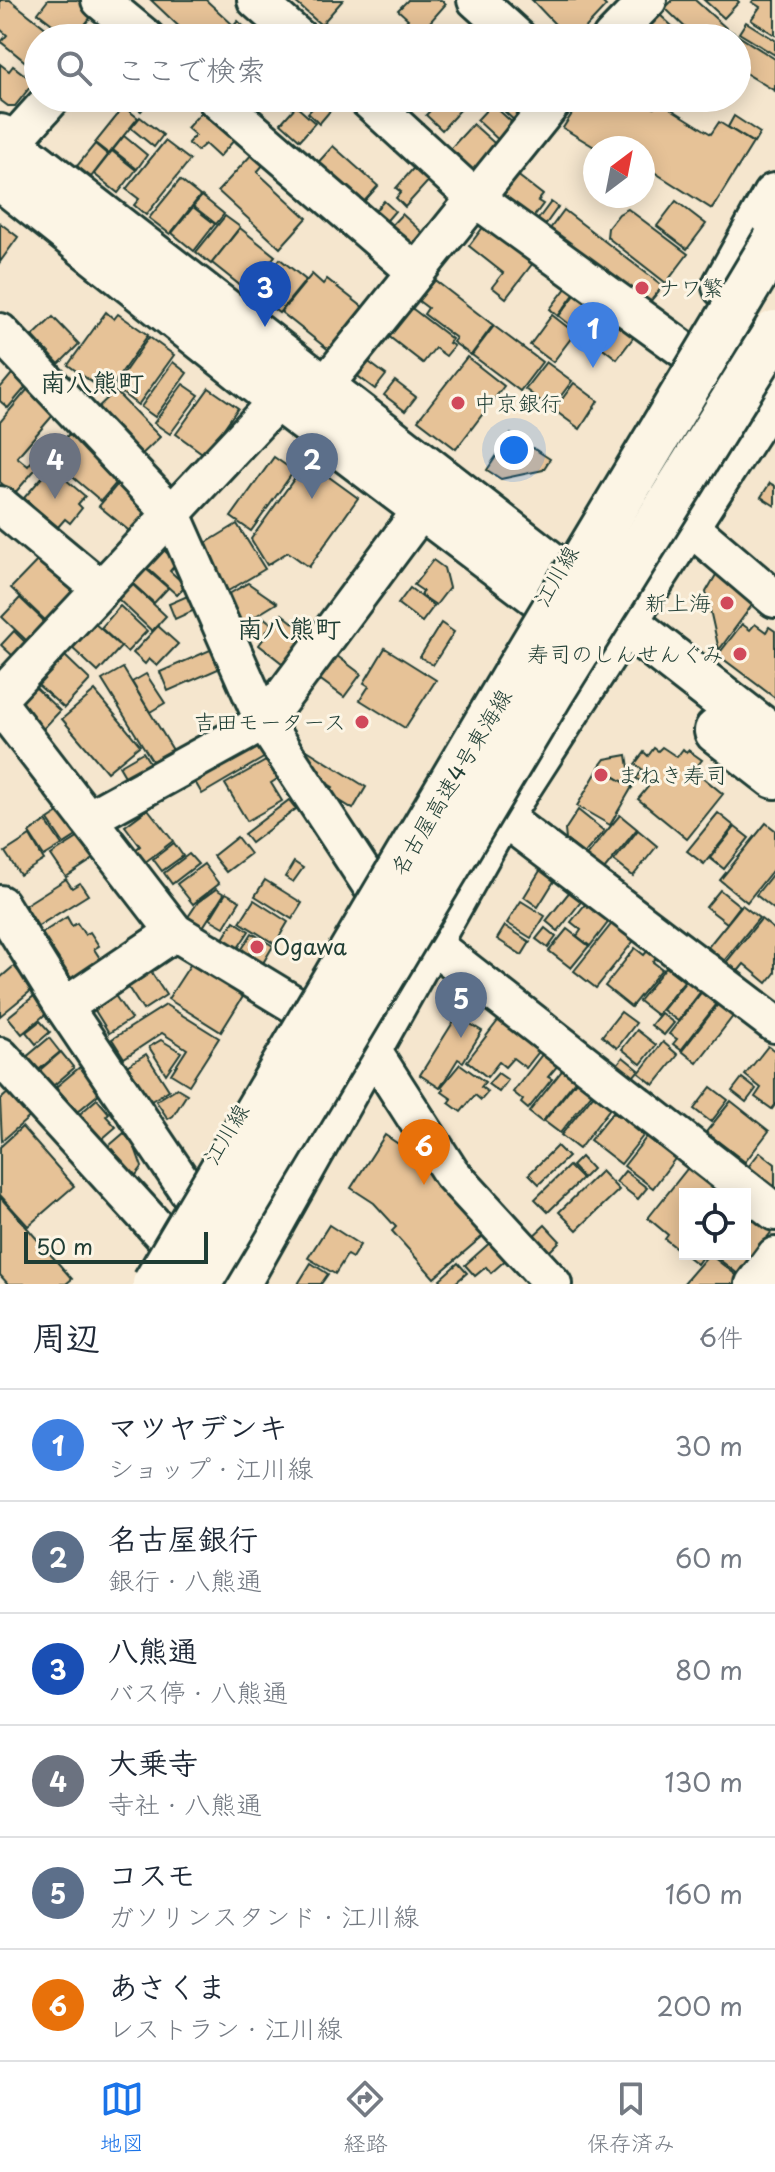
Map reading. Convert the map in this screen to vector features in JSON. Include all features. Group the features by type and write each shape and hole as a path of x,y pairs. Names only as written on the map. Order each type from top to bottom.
{"main road":[{"path":"2,154 322,389 615,636 775,776"},
{"path":"2,154 279,399 423,508 551,584"},
{"name":"江川線","path":"137,1284 551,584 775,196"},
{"name":"名古屋高速4号東海線","path":"155,1284 775,241"},
{"name":"名古屋高速4号東海線","path":"198,1284 551,693 775,333"},
{"path":"237,1284 431,943 500,815 775,388"},
{"path":"615,636 775,739"}],"street":[{"path":"256,0 283,24"},
{"path":"625,24 648,0"},
{"path":"2,154 40,112"},
{"path":"231,112 416,272"},
{"path":"381,112 476,199 687,352"},
{"path":"322,389 545,112"},
{"path":"0,332 172,514 264,722 372,887"},
{"path":"0,697 279,399"},
{"path":"0,505 101,589"},
{"path":"88,819 264,722 423,508"},
{"path":"687,524 775,599"},
{"path":"0,705 175,932 300,1008"},
{"path":"500,815 775,1024"},
{"path":"0,904 64,1007 190,1194"},
{"path":"64,1007 175,932"},
{"path":"431,943 775,1212"},
{"path":"370,1047 451,1173 543,1280"},
{"path":"0,1056 164,1239 209,1284"},
{"path":"754,1284 775,1256"}],"building":[{"path":"0,0 10,0 40,24 24,24 24,61 1,42 7,35 0,29"},
{"path":"48,0 77,0 94,13 85,24 52,24 38,13"},
{"path":"151,0 206,0 232,24 176,24"},
{"path":"293,0 343,0 320,24"},
{"path":"408,0 441,0 446,4 428,24 404,24 408,19 398,10"},
{"path":"532,0 600,0 606,6 589,24 555,24"},
{"path":"673,0 695,0 722,24 682,24 665,8"},
{"path":"704,0 737,0 739,2 724,18"},
{"path":"775,0 775,35 751,20 760,7 752,2"},
{"path":"659,14 670,24 650,24"},
{"path":"751,25 775,40 775,55 751,40"},
{"path":"751,44 775,59 775,91 751,76"},
{"path":"0,64 9,71 13,66 24,74 24,95 15,106 8,106 0,100"},
{"path":"120,112 130,112 138,118 109,154 95,143"},
{"path":"201,112 209,112 237,137 219,157 205,144 197,151 188,143 195,135 187,128"},
{"path":"291,112 303,112 315,123 300,140 281,123"},
{"path":"309,112 329,112 319,124"},
{"path":"429,112 458,112 442,130 426,115"},
{"path":"484,112 501,112 518,128 503,144 477,120"},
{"path":"505,112 527,112 517,123"},
{"path":"573,112 676,112 711,134 719,122 753,143 712,209 655,173 655,136 583,136 583,140 563,128"},
{"path":"734,116 760,133 754,143 728,127"},
{"path":"140,117 163,135 154,147 131,128"},
{"path":"473,124 501,149 474,178 454,160 458,155 450,149"},
{"path":"124,136 147,155 137,169 113,150"},
{"path":"165,141 190,160 146,215 134,205 139,199 126,189"},
{"path":"95,144 108,155 91,177 77,166"},
{"path":"333,146 378,186 360,206 315,166"},
{"path":"112,151 136,170 118,193 94,174"},
{"path":"254,152 265,163 257,172 307,218 280,248 218,191"},
{"path":"418,163 432,177 405,207 396,198 401,192 396,188"},
{"path":"516,174 543,195 538,201 543,204 532,219 500,195"},
{"path":"180,180 200,196 170,234 149,218"},
{"path":"202,196 224,214 216,224 193,206"},
{"path":"384,201 395,211 382,226 371,215"},
{"path":"676,201 706,224 687,249 657,226"},
{"path":"551,202 558,207 543,228 536,222"},
{"path":"193,207 215,224 194,251 172,233"},
{"path":"628,209 688,254 666,283 607,237 608,228 619,214"},
{"path":"564,210 663,286 645,308 547,233"},
{"path":"402,214 424,234 410,249 388,229"},
{"path":"225,216 240,227 211,264 196,252"},
{"path":"487,222 536,259 506,298 492,287 503,273 469,246"},
{"path":"0,223 18,237 0,262"},
{"path":"240,228 275,256 265,268 269,272 251,294 212,263"},
{"path":"280,259 306,280 279,313 253,293"},
{"path":"312,274 323,284 327,279 364,308 330,351 281,312"},
{"path":"432,278 493,325 471,355 453,342 456,338 424,314 428,308 416,299"},
{"path":"570,283 578,289 558,316 550,309"},
{"path":"579,290 599,306 579,332 559,316"},
{"path":"409,306 452,339 449,343 454,346 446,356 435,348 423,363 387,335"},
{"path":"604,309 636,334 617,359 585,334"},
{"path":"106,312 114,319 118,314 148,335 107,393 68,365"},
{"path":"552,315 575,333 553,362 530,345"},
{"path":"53,317 79,344 59,364 33,336"},
{"path":"494,326 542,362 520,391 472,355"},
{"path":"149,337 174,355 138,405 114,387"},
{"path":"467,357 504,386 456,449 418,420"},
{"path":"366,360 386,375 375,389 355,374"},
{"path":"173,362 187,373 155,417 141,407"},
{"path":"546,362 572,381 551,409 525,389"},
{"path":"16,369 31,381 8,408 0,401 0,388"},
{"path":"395,381 416,397 405,411 384,395"},
{"path":"574,383 598,401 580,429 554,410"},
{"path":"32,384 45,395 40,402 54,414 17,457 28,466 34,458 40,464 14,494 0,482 0,422"},
{"path":"183,384 199,395 170,434 154,423"},
{"path":"209,388 238,408 205,455 176,434"},
{"path":"115,391 160,437 136,460 92,413"},
{"path":"74,428 123,475 101,501 49,457"},
{"path":"511,434 550,459 543,470 501,479 487,470"},
{"path":"274,457 294,471 251,531 231,517"},
{"path":"307,461 358,498 309,567 288,552 267,565 251,539"},
{"path":"51,467 85,496 78,504 82,508 70,523 65,519 58,527 24,498"},
{"path":"122,479 151,512 133,534 99,506"},
{"path":"770,483 775,486 775,506 761,497"},
{"path":"237,524 265,569 228,591 201,546"},
{"path":"164,550 177,563 170,571 186,586 177,595 147,568"},
{"path":"42,556 77,589 46,621 11,588"},
{"path":"433,560 444,568 449,588 436,605 421,595 423,591 414,585"},
{"path":"720,568 758,597 719,650 706,592"},
{"path":"146,569 168,588 154,603 132,583"},
{"path":"248,583 277,603 241,625 224,597"},
{"path":"132,584 166,616 152,631 118,599"},
{"path":"410,588 434,606 422,622 398,604"},
{"path":"192,594 199,608 175,619 169,604"},
{"path":"20,598 46,623 28,642 2,617"},
{"path":"120,606 147,631 127,652 101,628"},
{"path":"282,614 310,636 287,667 259,645"},
{"path":"263,617 272,624 261,639 252,632"},
{"path":"93,622 121,647 98,672 70,646"},
{"path":"441,623 454,632 433,665 420,657"},
{"path":"742,624 750,630 755,624 766,632 769,627 775,631 775,698 718,655"},
{"path":"158,626 178,644 157,666 149,659 145,664 133,653"},
{"path":"14,631 27,644 14,657 1,645"},
{"path":"217,647 225,666 168,691 160,672"},
{"path":"385,648 436,680 405,728 360,700 369,686 364,683"},
{"path":"332,652 361,674 344,697 314,675"},
{"path":"65,656 90,680 64,708 38,685"},
{"path":"123,668 176,755 156,767 102,680"},
{"path":"146,674 165,703 150,712 132,682"},
{"path":"34,686 60,711 43,729 17,705"},
{"path":"95,691 140,745 107,772 62,719"},
{"path":"259,743 267,756 202,794 194,780"},
{"path":"662,747 677,757 683,749 688,750 702,760 694,770 723,794 687,839 638,799 648,787 636,778 643,770 635,764 644,752 648,756 654,748 658,751"},
{"path":"307,750 366,787 353,809 329,794 333,787 311,774 301,758"},
{"path":"143,752 153,768 129,783 119,766"},
{"path":"627,755 632,787 599,767 605,759"},
{"path":"271,758 282,776 271,783 282,801 247,821 225,784"},
{"path":"599,768 632,787 610,825 577,806"},
{"path":"289,800 296,809 251,843 244,834"},
{"path":"65,809 81,833 64,844 48,820"},
{"path":"148,809 173,841 144,863 134,851 140,846 125,826"},
{"path":"578,810 604,831 584,854 566,840 565,830"},
{"path":"718,813 734,826 704,864 687,851"},
{"path":"620,815 637,829 604,870 586,856"},
{"path":"46,821 62,845 44,856 29,833"},
{"path":"766,823 775,830 775,867 747,902 720,880"},
{"path":"735,827 749,838 724,869 710,858"},
{"path":"638,830 657,846 633,876 614,861"},
{"path":"84,834 98,856 66,877 51,855"},
{"path":"30,836 44,860 20,875 5,852"},
{"path":"237,837 250,854 226,872 213,856"},
{"path":"174,843 183,856 162,871 153,859"},
{"path":"189,854 198,864 172,884 164,873"},
{"path":"294,862 303,868 293,882 285,877"},
{"path":"204,864 219,884 193,904 177,884"},
{"path":"541,869 556,878 538,907 524,897"},
{"path":"775,871 775,910 756,895"},
{"path":"66,879 72,888 80,883 88,895 38,926 25,905"},
{"path":"265,880 302,903 292,919 255,896"},
{"path":"216,889 224,894 203,927 188,917 198,902"},
{"path":"571,890 583,899 558,931 546,921"},
{"path":"720,890 740,906 727,923 706,907"},
{"path":"226,893 240,901 224,927 210,919"},
{"path":"254,900 288,922 275,944 240,922"},
{"path":"521,901 545,916 531,938 507,923"},
{"path":"587,902 610,920 590,946 577,936 581,930 571,922"},
{"path":"742,905 759,918 724,961 708,947"},
{"path":"67,917 72,926 77,923 85,935 90,932 99,946 94,949 101,960 96,963 100,968 75,984 42,933"},
{"path":"761,919 775,930 775,973 767,983 744,964 735,975 724,965"},
{"path":"234,921 249,931 236,951 221,942"},
{"path":"614,921 636,938 596,988 574,971"},
{"path":"505,926 530,942 522,955 497,939"},
{"path":"545,928 556,937 548,948 536,939"},
{"path":"567,929 589,946 571,968 549,951"},
{"path":"252,933 273,946 263,963 242,949"},
{"path":"635,948 644,955 649,949 658,955 653,962 662,969 631,1007 605,986"},
{"path":"192,962 244,995 221,1032 168,999"},
{"path":"14,966 33,989 0,1016 0,978"},
{"path":"147,966 166,995 143,1010 124,981"},
{"path":"666,967 684,981 657,1015 639,1001"},
{"path":"687,980 701,991 678,1021 663,1010"},
{"path":"704,989 719,1001 681,1050 673,1044 677,1039 669,1034"},
{"path":"112,991 131,1019 109,1033 91,1004"},
{"path":"34,996 48,1012 22,1034 8,1017"},
{"path":"719,1003 734,1015 697,1063 682,1051"},
{"path":"166,1005 219,1038 189,1085 171,1074 187,1049 162,1033 124,1058 112,1039"},
{"path":"621,1012 636,1023 617,1048 602,1036"},
{"path":"661,1013 674,1023 664,1035 651,1025"},
{"path":"457,1016 482,1031 463,1062 458,1059 440,1088 420,1075"},
{"path":"501,1017 541,1049 526,1068 513,1058 505,1067 499,1062 487,1077 467,1061"},
{"path":"40,1021 50,1032 36,1044 26,1032"},
{"path":"637,1030 656,1045 641,1064 622,1049"},
{"path":"49,1038 60,1052 35,1073 24,1059"},
{"path":"161,1040 181,1052 166,1074 149,1047"},
{"path":"663,1042 678,1055 654,1085 639,1073"},
{"path":"768,1046 775,1051 775,1105 772,1109 755,1097 761,1088 745,1075"},
{"path":"61,1052 74,1068 47,1091 34,1075"},
{"path":"544,1052 559,1064 548,1077 552,1079 528,1109 513,1092"},
{"path":"146,1054 169,1090 148,1103 125,1067"},
{"path":"623,1057 639,1070 629,1082 613,1070"},
{"path":"460,1064 485,1082 481,1087 488,1092 481,1100 475,1095 461,1112 449,1103 452,1099 442,1092 444,1089 441,1087"},
{"path":"80,1067 101,1092 77,1112 56,1087"},
{"path":"565,1067 578,1077 542,1122 529,1112"},
{"path":"498,1073 508,1080 499,1092 488,1084"},
{"path":"742,1078 756,1089 746,1102 732,1091"},
{"path":"577,1080 592,1093 560,1133 544,1121"},
{"path":"711,1087 728,1100 711,1122 694,1109"},
{"path":"177,1088 187,1094 168,1119 156,1101"},
{"path":"10,1091 32,1115 2,1141 0,1100"},
{"path":"594,1094 611,1107 579,1149 561,1135"},
{"path":"97,1099 116,1127 95,1145 74,1119"},
{"path":"731,1101 769,1131 745,1162 706,1132"},
{"path":"623,1111 638,1123 633,1128 643,1136 621,1164 590,1140 613,1112 618,1116"},
{"path":"22,1127 74,1186 28,1226 0,1195 0,1147"},
{"path":"124,1133 134,1145 142,1167 130,1183 103,1151"},
{"path":"649,1134 677,1156 653,1188 624,1166"},
{"path":"385,1135 406,1149 411,1141 484,1235 434,1278 392,1231 396,1227 374,1203 351,1188"},
{"path":"557,1146 568,1157 539,1184 529,1174"},
{"path":"760,1152 775,1164 775,1187 748,1167"},
{"path":"581,1157 592,1169 583,1178 572,1166"},
{"path":"691,1164 721,1188 679,1188 679,1250 665,1239 668,1235 648,1218"},
{"path":"569,1166 582,1179 548,1212 535,1199"},
{"path":"601,1171 619,1190 577,1230 559,1212"},
{"path":"625,1171 647,1188 638,1199 616,1182"},
{"path":"0,1197 72,1279 66,1284 8,1284 0,1275"},
{"path":"751,1214 773,1230 751,1258"},
{"path":"329,1225 360,1245 352,1258 347,1255 335,1274 308,1258"},
{"path":"545,1225 560,1241 546,1255 530,1239"},
{"path":"494,1239 509,1257 491,1273 486,1267 475,1276 465,1265"},
{"path":"704,1260 717,1260 740,1278 736,1284 683,1284"},
{"path":"720,1260 749,1260 738,1274"},
{"path":"311,1263 328,1274 321,1284 298,1284"},
{"path":"458,1263 467,1273 454,1284 444,1284 440,1279"}],"place":[{"name":"ナワ繁","path":"642,288"},
{"name":"八熊通","path":"265,327"},
{"name":"マツヤデンキ","path":"593,368"},
{"name":"中京銀行","path":"458,403"},
{"name":"大乗寺","path":"55,499"},
{"name":"名古屋銀行","path":"312,499"},
{"name":"新上海","path":"727,603"},
{"name":"寿司のしんせんぐみ","path":"740,654"},
{"name":"吉田モータース","path":"362,722"},
{"name":"まねき寿司","path":"601,775"},
{"name":"Ogawa","path":"257,947"},
{"name":"コスモ","path":"461,1038"},
{"name":"あさくま","path":"424,1185"}],"district":[{"name":"南八熊町","path":"92,383"},
{"name":"南八熊町","path":"289,629"}]}
